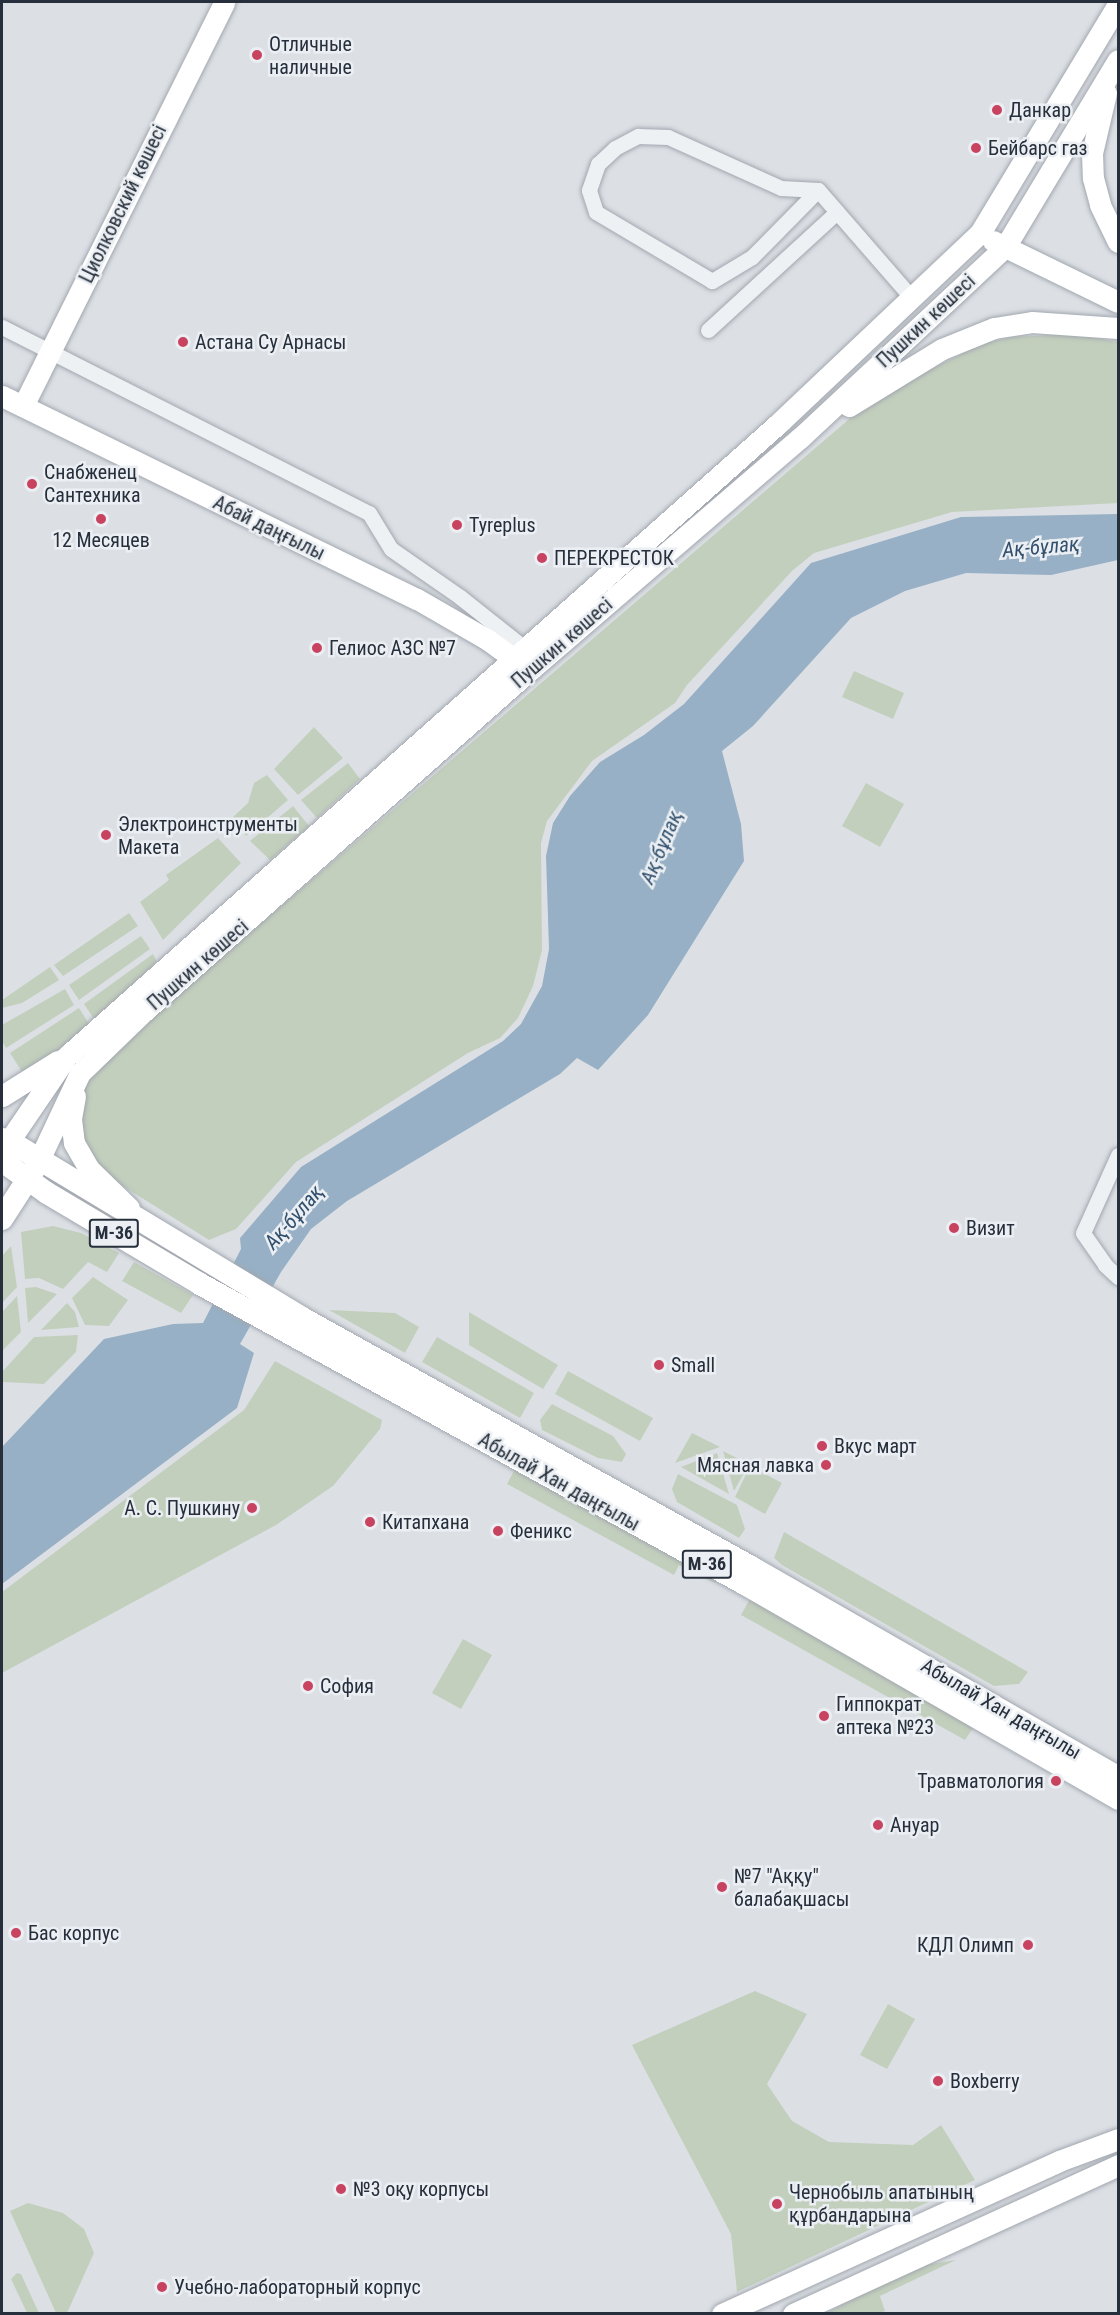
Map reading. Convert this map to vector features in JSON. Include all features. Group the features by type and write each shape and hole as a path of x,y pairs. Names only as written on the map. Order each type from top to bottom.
{"main road":[{"name":"Циолковский көшесі","path":"23,406 224,2"},
{"name":"Пушкин көшесі","path":"3,1148 73,1064 527,660 980,233 1119,4"},
{"name":"Пушкин көшесі","path":"527,660 800,438 1005,247 1114,67"},
{"path":"1114,67 1092,153 1100,205 1119,242"},
{"path":"980,233 1119,302"},
{"path":"800,438 942,348 978,334 1032,322 1119,328"},
{"name":"Абай даңғылы","path":"2,396 417,599 527,660"},
{"name":"Пушкин көшесі","path":"2,1219 29,1181 39,1160 73,1064"},
{"path":"2,1096 73,1064 71,1119 74,1143 89,1169 152,1229"},
{"name":"Абылай Хан даңғылы","path":"3,1148 39,1160 152,1229 204,1274"},
{"name":"Абылай Хан даңғылы","path":"3,1148 29,1181 298,1327 1119,1799"},
{"name":"Абылай Хан даңғылы","path":"298,1327 792,1590 1119,1777"},
{"path":"722,2313 1059,2161 1119,2139"},
{"path":"793,2313 1119,2165"},
{"path":"812,2313 830,2297"}],"street":[{"path":"818,190 752,257 712,281 596,212 589,190 598,164 615,148 638,135 668,137 781,188 818,190 911,297"},
{"path":"708,330 837,212"},
{"path":"2,327 369,513 391,549 460,597 527,660"},
{"path":"1119,1155 1083,1233 1096,1253 1119,1277"},
{"path":"1096,1253 1119,1265"}],"green space":[{"path":"1074,334 1118,342 1118,503 952,512 814,553 792,571 687,685 675,703 592,761 547,821 541,843 542,950 533,986 518,1018 500,1038 468,1053 296,1162 236,1229 209,1240 94,1168 75,1123 84,1075 855,414 907,381 982,344 1012,337"},
{"path":"854,671 904,693 893,719 842,697"},
{"path":"314,727 343,758 298,795 274,769"},
{"path":"348,763 360,779 317,818 301,800"},
{"path":"267,775 288,800 246,836 233,817 248,803 254,783"},
{"path":"866,783 904,804 880,847 842,826"},
{"path":"293,806 309,826 270,860 250,841"},
{"path":"218,838 241,863 163,940 140,902 169,880 166,875"},
{"path":"129,913 138,926 63,976 54,965"},
{"path":"141,936 150,949 79,1000 69,985"},
{"path":"153,954 157,962 94,1019 84,1004"},
{"path":"50,967 59,980 22,1003 2,1008 2,1000"},
{"path":"65,989 74,1005 6,1048 2,1041 2,1025"},
{"path":"79,1008 89,1024 26,1078 10,1053"},
{"path":"53,1226 81,1233 119,1253 107,1272 88,1262 63,1289 39,1278 25,1279 21,1232"},
{"path":"11,1246 17,1287 2,1303 2,1256"},
{"path":"134,1262 193,1295 181,1313 122,1281"},
{"path":"93,1277 128,1300 109,1326 85,1325 72,1298"},
{"path":"36,1287 57,1294 28,1323 25,1288"},
{"path":"17,1296 21,1332 2,1351 2,1312"},
{"path":"67,1303 75,1312 79,1327 41,1330"},
{"path":"329,1310 395,1313 419,1327 405,1353"},
{"path":"469,1312 558,1365 543,1389 469,1345"},
{"path":"78,1335 76,1352 44,1384 2,1382 2,1372 34,1337"},
{"path":"437,1337 534,1393 520,1418 422,1362"},
{"path":"275,1361 382,1420 380,1429 333,1486 276,1525 2,1673 2,1592 244,1410"},
{"path":"568,1371 653,1418 640,1441 555,1394"},
{"path":"552,1404 613,1436 626,1454 622,1462 598,1458 542,1430 540,1420"},
{"path":"692,1433 720,1447 675,1463"},
{"path":"723,1451 749,1464 734,1491"},
{"path":"717,1453 729,1494 681,1467"},
{"path":"750,1466 782,1483 765,1514 735,1497"},
{"path":"516,1467 719,1574 715,1583 679,1565 674,1575 507,1484"},
{"path":"678,1474 737,1505 745,1529 739,1538 677,1502 672,1489"},
{"path":"784,1532 1028,1672 1019,1684 994,1686 782,1565 774,1558"},
{"path":"752,1595 973,1728 965,1740 741,1615"},
{"path":"463,1639 492,1655 461,1709 432,1693"},
{"path":"755,1991 807,2014 767,2084 792,2121 829,2142 913,2145 941,2125 975,2180 737,2292 731,2234 632,2045"},
{"path":"888,2004 915,2019 887,2069 860,2055"},
{"path":"28,2203 63,2213 84,2229 94,2253 67,2313 56,2313 10,2211"},
{"path":"956,2260 880,2296 885,2311 825,2314 913,2267"},
{"path":"17,2273 21,2274 39,2313 27,2313 11,2279"}],"water":[{"name":"Ақ-бұлақ","path":"1118,514 1118,560 1051,575 966,573 905,591 851,618 753,726 722,751 741,824 744,861 648,1015 598,1070 577,1058 560,1074 347,1201 311,1229 281,1272 240,1344 254,1353 237,1408 2,1584 2,1447 104,1339 173,1324 203,1323 241,1249 240,1238 301,1167 503,1041 521,1024 542,986 549,949 546,856 553,823 570,796 600,762 644,735 684,704 811,563 961,517"}],"place":[{"name":"Отличные наличные","path":"257,55"},
{"name":"Данкар","path":"997,110"},
{"name":"Бейбарс газ","path":"976,148"},
{"name":"Астана Су Арнасы","path":"183,342"},
{"name":"Снабженец Сантехника","path":"32,484"},
{"name":"12 Месяцев","path":"101,519"},
{"name":"Tyreplus","path":"457,525"},
{"name":"ПЕРЕКРЕСТОК","path":"542,558"},
{"name":"Гелиос АЗС №7","path":"317,648"},
{"name":"Электроинструменты Макета","path":"106,835"},
{"name":"Визит","path":"954,1228"},
{"name":"Small","path":"659,1365"},
{"name":"Вкус март","path":"822,1446"},
{"name":"Мясная лавка","path":"826,1465"},
{"name":"А. С. Пушкину","path":"252,1508"},
{"name":"Китапхана","path":"370,1522"},
{"name":"Феникс","path":"498,1531"},
{"name":"София","path":"308,1686"},
{"name":"Гиппократ аптека №23","path":"824,1716"},
{"name":"Травматология","path":"1056,1781"},
{"name":"Ануар","path":"878,1825"},
{"name":"№7 \"Аққу\" балабақшасы","path":"722,1887"},
{"name":"Бас корпус","path":"16,1933"},
{"name":"КДЛ Олимп","path":"1028,1945"},
{"name":"Boxberry","path":"938,2081"},
{"name":"№3 оқу корпусы","path":"341,2189"},
{"name":"Чернобыль апатының құрбандарына","path":"777,2204"},
{"name":"Учебно-лабораторный корпус","path":"162,2287"}]}
